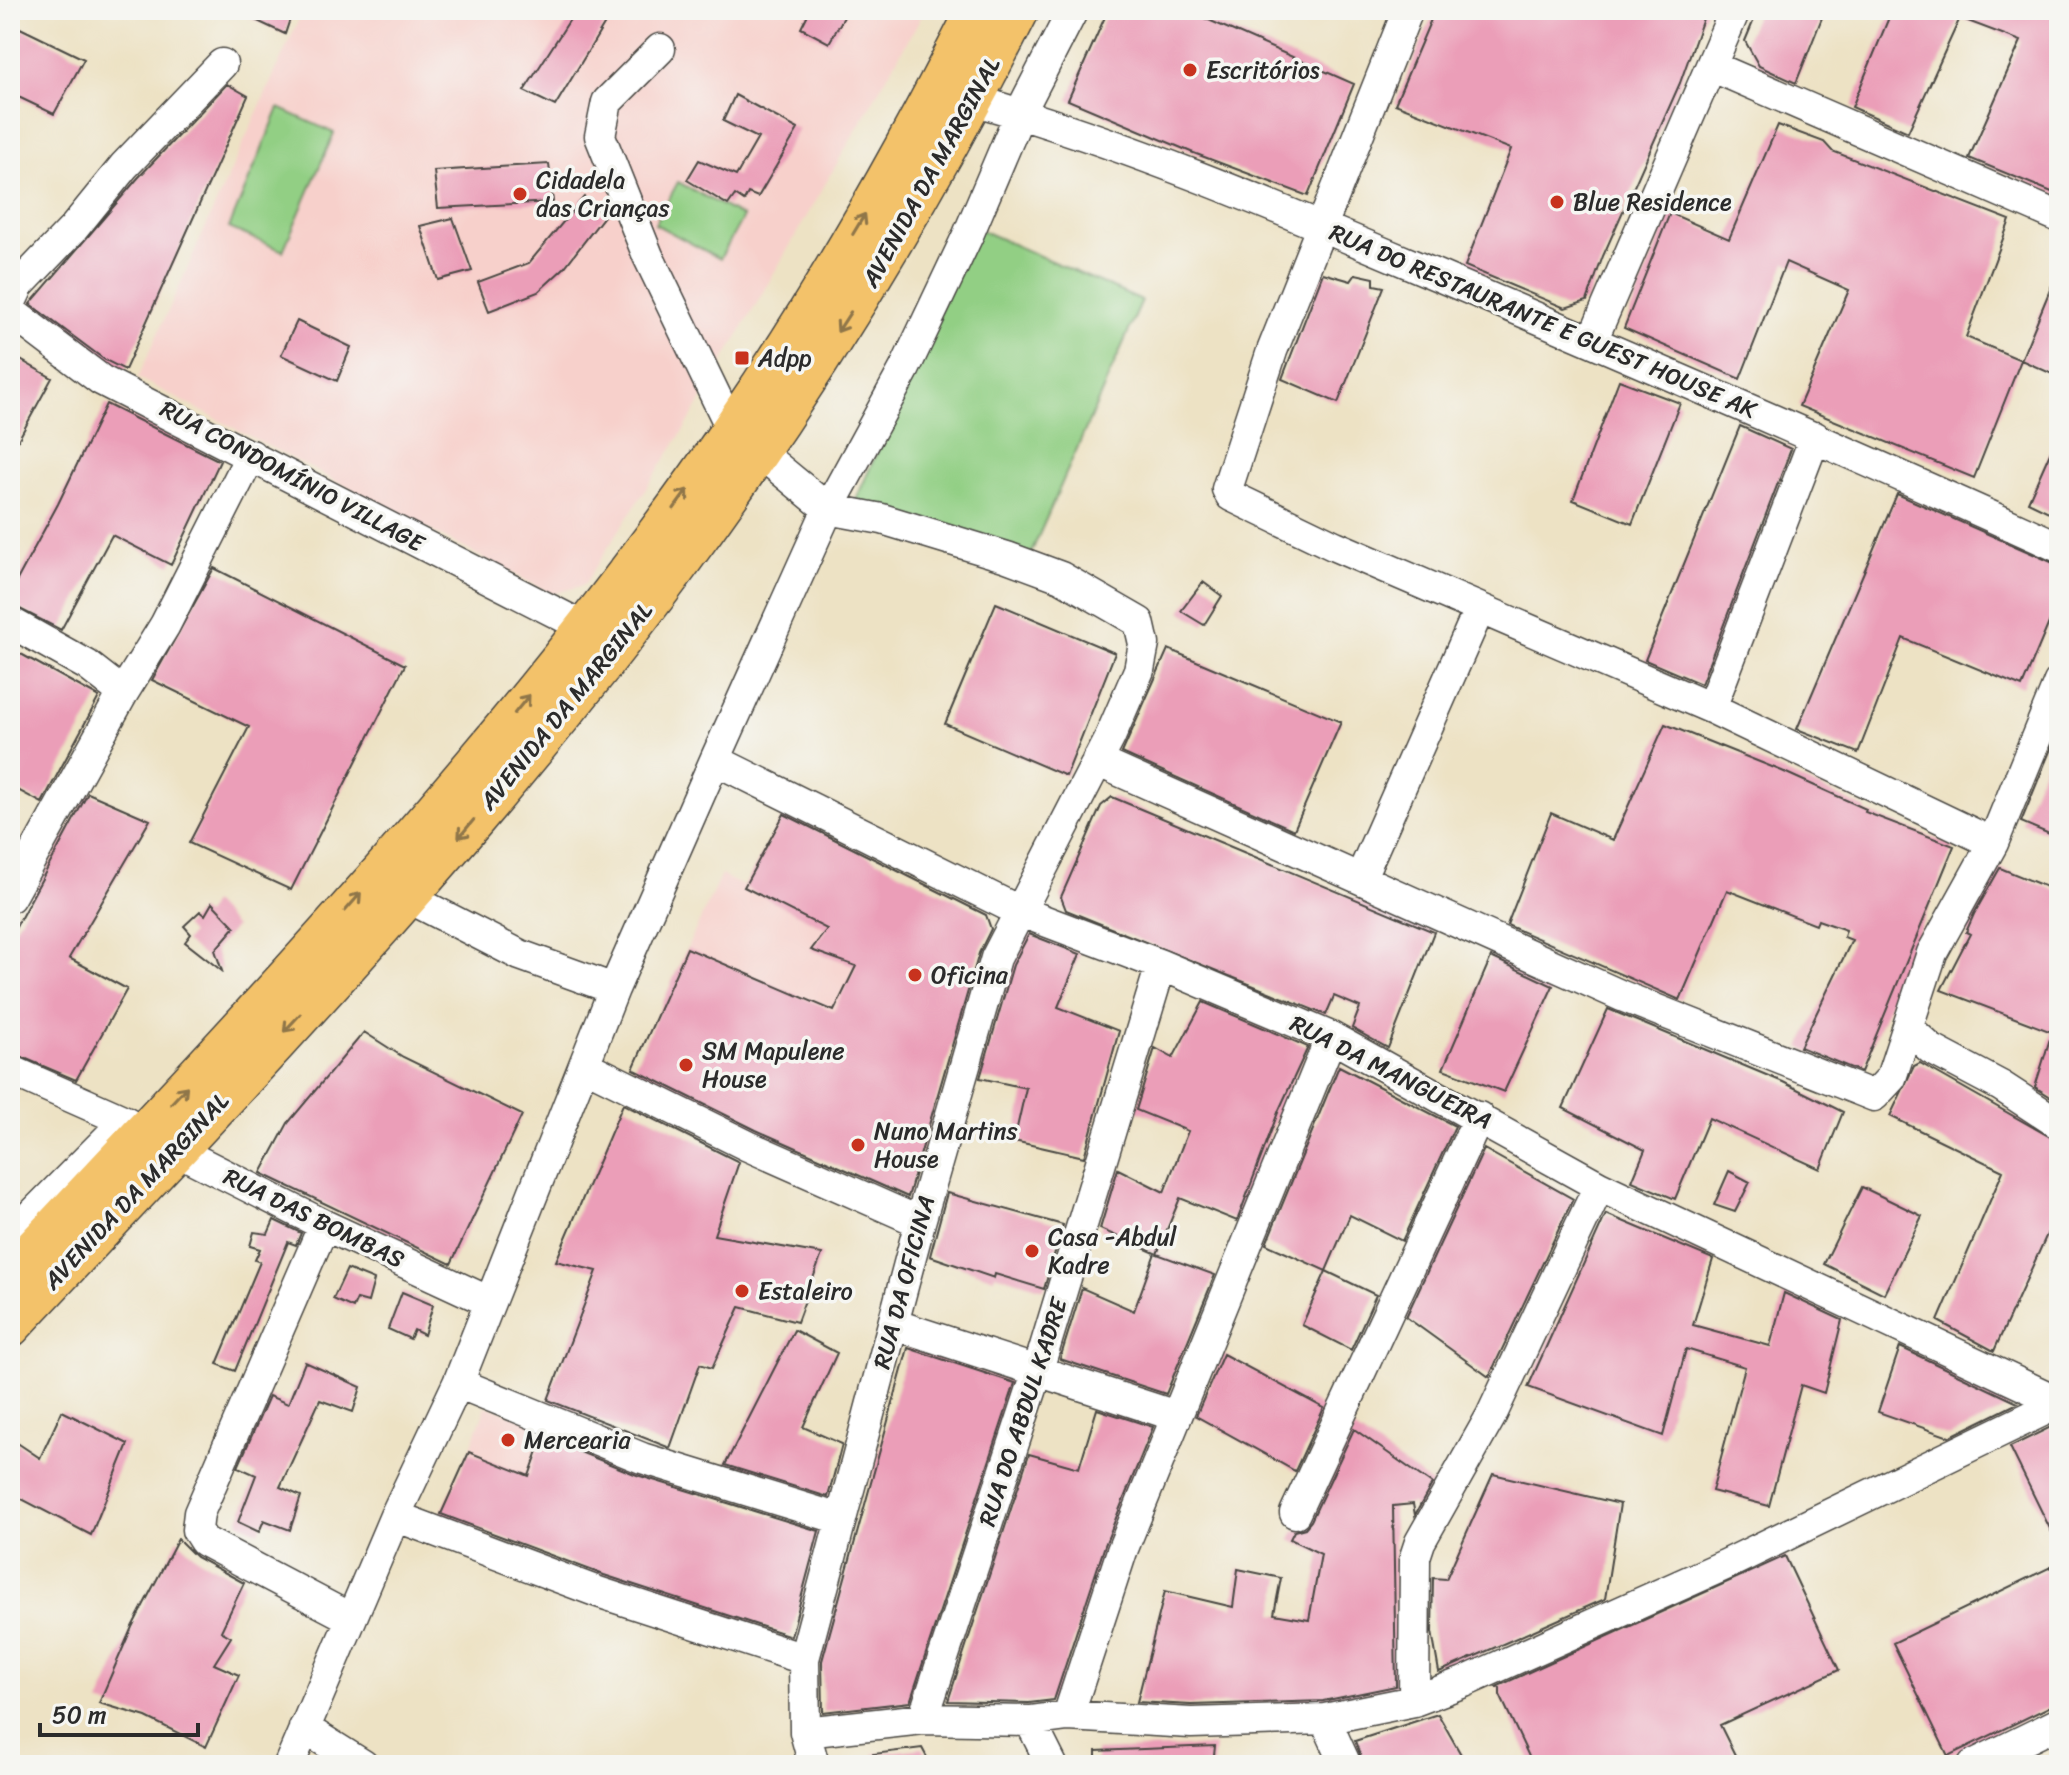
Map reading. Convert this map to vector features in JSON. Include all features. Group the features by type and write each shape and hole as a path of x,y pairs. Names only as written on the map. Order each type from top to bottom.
{"main road":[{"name":"AVENIDA DA MARGINAL","path":"10,1274 149,1134 407,897 611,652 746,440 777,363 875,197 977,10"},
{"name":"AVENIDA DA MARGINAL","path":"10,1327 149,1134 385,865 584,627 746,440 871,280 973,100 1019,10"}],"street":[{"path":"289,1765 395,1516 458,1383 614,989 715,760 828,509 905,368 968,235 1020,113 1073,10"},
{"path":"1408,10 1272,351 1227,489 1231,496 1479,610 1711,708 1993,843"},
{"path":"1592,341 1735,10"},
{"path":"660,49 607,102 600,136 648,256 746,440 828,509"},
{"path":"10,304 19,285 73,229 124,166 178,105 222,64"},
{"path":"1711,66 1964,179 2059,217"},
{"name":"RUA DO RESTAURANTE E GUEST HOUSE AK","path":"973,100 1170,165 1322,227 1815,437 2059,547"},
{"name":"RUA CONDOMÍNIO VILLAGE","path":"10,311 101,380 584,627"},
{"path":"1711,708 1815,437"},
{"path":"10,897 123,693 165,625 251,455"},
{"name":"RUA DA OFICINA","path":"814,1765 805,1732 804,1659 920,1222 996,958 1097,761 1143,657 1144,631 1139,622 1061,577 882,519 828,509"},
{"path":"1361,877 1479,610"},
{"path":"10,622 87,665 123,693"},
{"path":"1097,761 1622,996 1823,1073 1867,1096 1880,1093 1891,1078 1945,925 1993,843 2059,682"},
{"name":"RUA DA MANGUEIRA","path":"715,760 1019,911 1161,965 1331,1037 1599,1186 2059,1402"},
{"path":"407,897 520,955 614,989"},
{"name":"RUA DO ABDUL KADRE","path":"923,1719 1037,1373 1161,965"},
{"path":"1908,1028 1931,1049 2001,1086 2059,1124"},
{"path":"1068,1716 1122,1551 1331,1037"},
{"path":"586,1066 748,1146 920,1222"},
{"name":"RUA DAS BOMBAS","path":"10,1070 149,1134 324,1225 490,1302"},
{"path":"1295,1513 1479,1117"},
{"path":"10,1237 149,1134"},
{"path":"1414,1701 1415,1557 1420,1542 1491,1416 1599,1186"},
{"path":"324,1225 199,1513 197,1530 204,1541 350,1618"},
{"path":"893,1324 1176,1416"},
{"path":"458,1383 642,1458 840,1519"},
{"path":"805,1732 923,1719 1030,1721 1068,1716 1191,1723 1325,1719 1414,1701 1464,1682 1725,1565 2059,1402"},
{"path":"395,1516 598,1592 804,1659"},
{"path":"1325,1719 1346,1765"},
{"path":"1030,1721 1052,1765"},
{"path":"1973,1765 2059,1723"},
{"path":"304,1728 363,1765"}],"shaded area":[{"name":"Cidadela das Crianças","path":"303,10 925,10 687,425 584,585 552,594 138,378"},
{"path":"721,875 827,929 815,950 859,967 831,1016 687,948"},
{"name":"Mercearia","path":"486,1406 547,1427 529,1476 469,1452"}],"green space":[{"path":"279,108 334,133 283,251 229,228"},
{"path":"678,182 743,217 720,259 655,224"},
{"path":"976,228 1142,301 1021,576 855,502"}],"building":[{"path":"234,10 293,10 285,34"},
{"path":"576,10 613,10 555,106 524,91"},
{"path":"810,10 848,10 829,43 801,28"},
{"path":"1108,10 1186,10 1354,84 1308,196 1191,152 1068,100"},
{"path":"1435,10 1706,10 1680,83 1603,256 1587,301 1565,308 1465,266 1511,149 1395,104"},
{"path":"1758,10 1825,10 1796,83 1759,66 1745,41"},
{"path":"1892,10 2059,10 2059,195 1969,158 2021,41 1960,18 1908,132 1852,107"},
{"path":"16,26 84,59 54,114 10,93 10,39"},
{"path":"227,84 248,96 125,370 105,360 30,304 138,178"},
{"path":"735,95 798,129 758,197 748,193 744,201 735,195 728,205 687,180 699,160 736,176 758,138 723,121"},
{"path":"1778,125 1824,142 1832,151 2010,220 1966,337 2021,360 1974,478 1799,406 1849,290 1786,262 1740,379 1624,328 1670,213 1729,239"},
{"path":"549,164 553,202 438,208 434,171"},
{"path":"584,197 604,216 564,268 538,292 489,311 478,282 529,263"},
{"path":"453,218 472,271 438,280 420,226"},
{"path":"2059,268 2059,377 2021,360"},
{"path":"1323,273 1351,281 1356,274 1374,278 1374,285 1384,287 1338,403 1282,379"},
{"path":"297,321 351,347 337,381 281,355"},
{"path":"10,354 52,378 10,455"},
{"path":"1619,380 1680,403 1632,524 1573,500"},
{"path":"106,404 220,461 171,565 112,535 61,630 10,604 10,593 58,504"},
{"path":"1740,426 1791,449 1701,684 1645,660"},
{"path":"2059,432 2059,517 2028,502"},
{"path":"1897,494 2058,565 2059,599 2022,687 1903,638 1858,753 1797,729"},
{"path":"214,568 405,665 291,890 189,843 249,727 152,680"},
{"path":"1203,582 1222,596 1204,625 1181,611"},
{"path":"996,603 1115,653 1066,776 945,724"},
{"path":"10,648 99,697 42,803 10,786"},
{"path":"1168,649 1341,722 1294,830 1122,753"},
{"path":"1665,724 1782,771 1866,809 1865,812 1954,846 1861,1072 1800,1047 1852,940 1844,937 1846,930 1818,920 1816,925 1727,890 1680,1000 1507,925 1551,813 1613,840"},
{"path":"2059,729 2059,838 2021,822"},
{"path":"88,793 150,820 69,958 127,989 76,1080 10,1052 10,938"},
{"path":"1112,797 1434,932 1388,1048 1352,1028 1360,1007 1334,996 1326,1015 1066,910 1061,897 1101,806"},
{"path":"784,814 986,915 991,929 979,953 908,1197 756,1130 633,1069 687,948 834,1011 856,966 811,950 827,929 744,887"},
{"path":"2000,868 2059,892 2059,1102 2035,1087 2052,1032 1941,990 1970,934 1966,932 1974,914"},
{"path":"212,903 235,927 215,950 222,971 185,942 191,934 184,926 200,911 205,915"},
{"path":"1029,934 1080,954 1058,1007 1119,1031 1084,1157 1014,1141 1026,1088 980,1078 1013,965"},
{"path":"1491,957 1553,986 1504,1092 1443,1069"},
{"path":"1203,1002 1308,1047 1279,1110 1237,1221 1180,1198 1157,1254 1215,1275 1166,1394 1060,1359 1082,1288 1134,1311 1155,1253 1100,1229 1118,1169 1164,1192 1188,1131 1136,1110 1155,1048 1173,1058"},
{"path":"1608,1009 1783,1082 1843,1112 1820,1169 1709,1118 1675,1199 1632,1181 1645,1150 1563,1108"},
{"path":"364,1032 403,1057 522,1115 451,1264 261,1173 288,1123"},
{"path":"1920,1063 2059,1142 2059,1208 1994,1351 1938,1321 2003,1171 1890,1116 1914,1066"},
{"path":"1339,1066 1455,1126 1402,1241 1350,1215 1326,1271 1266,1244"},
{"path":"623,1104 739,1162 714,1235 822,1254 797,1322 740,1307 712,1368 700,1364 670,1448 548,1400 597,1271 556,1261"},
{"path":"1484,1149 1573,1199 1489,1377 1406,1317"},
{"path":"1729,1171 1750,1182 1735,1212 1714,1205"},
{"path":"1862,1187 1922,1216 1884,1294 1824,1264"},
{"path":"947,1193 1063,1225 1044,1289 995,1274 994,1278 930,1256"},
{"path":"1606,1214 1713,1259 1693,1325 1770,1346 1784,1293 1842,1320 1824,1393 1801,1385 1769,1506 1712,1491 1745,1367 1686,1349 1663,1436 1528,1387"},
{"path":"274,1220 301,1233 296,1245 288,1242 235,1371 217,1364 260,1262 255,1260 260,1249 250,1246 254,1232 268,1234"},
{"path":"347,1269 374,1280 368,1302 357,1299 353,1308 333,1299"},
{"path":"1326,1271 1376,1295 1351,1350 1302,1325"},
{"path":"402,1292 433,1305 424,1335 414,1330 410,1339 388,1329"},
{"path":"794,1330 837,1353 803,1427 842,1444 828,1497 725,1465"},
{"path":"1900,1347 2018,1403 1949,1437 1878,1412"},
{"path":"908,1348 1015,1383 910,1702 823,1712 822,1661"},
{"path":"1223,1354 1324,1408 1295,1471 1196,1416"},
{"path":"305,1362 361,1387 353,1412 320,1400 280,1487 301,1496 290,1530 264,1520 259,1532 238,1522 256,1475 238,1467 269,1396 288,1404"},
{"path":"1097,1409 1153,1427 1105,1545 1054,1700 1029,1703 948,1701 1029,1454 1079,1468"},
{"path":"62,1411 128,1444 91,1535 10,1493 10,1438 40,1458"},
{"path":"2059,1423 2059,1547 2010,1447"},
{"path":"1354,1429 1432,1484 1415,1515 1413,1504 1393,1506 1396,1686 1323,1701 1191,1705 1137,1702 1165,1591 1233,1607 1238,1569 1281,1578 1274,1614 1309,1620 1321,1554 1290,1539 1294,1531 1305,1528 1311,1521"},
{"path":"543,1437 637,1475 819,1531 791,1636 604,1575 441,1514 469,1452 529,1476"},
{"path":"1493,1474 1620,1504 1605,1599 1439,1672 1432,1632 1433,1578 1446,1579"},
{"path":"178,1539 196,1557 244,1583 221,1631 231,1637 214,1664 239,1675 206,1747 146,1717 99,1703 132,1627"},
{"path":"1785,1556 1839,1670 1720,1725 1740,1765 1533,1765 1500,1695 1500,1688 1496,1687"},
{"path":"2059,1563 2059,1702 1948,1756 1893,1643"},
{"path":"1438,1714 1467,1765 1364,1765 1355,1741"},
{"path":"1215,1746 1213,1765 1096,1765 1096,1751"},
{"path":"922,1748 931,1765 874,1765 873,1754"}],"place":[{"name":"Escritórios","path":"1190,70"},
{"name":"Cidadela das Crianças","path":"520,194"},
{"name":"Blue Residence","path":"1557,202"},
{"name":"Adpp","path":"742,358"},
{"name":"Oficina","path":"915,975"},
{"name":"SM Mapulene House","path":"686,1065"},
{"name":"Nuno Martins House","path":"858,1145"},
{"name":"Casa -Abdul Kadre","path":"1032,1251"},
{"name":"Estaleiro","path":"742,1291"},
{"name":"Mercearia","path":"508,1440"}]}
